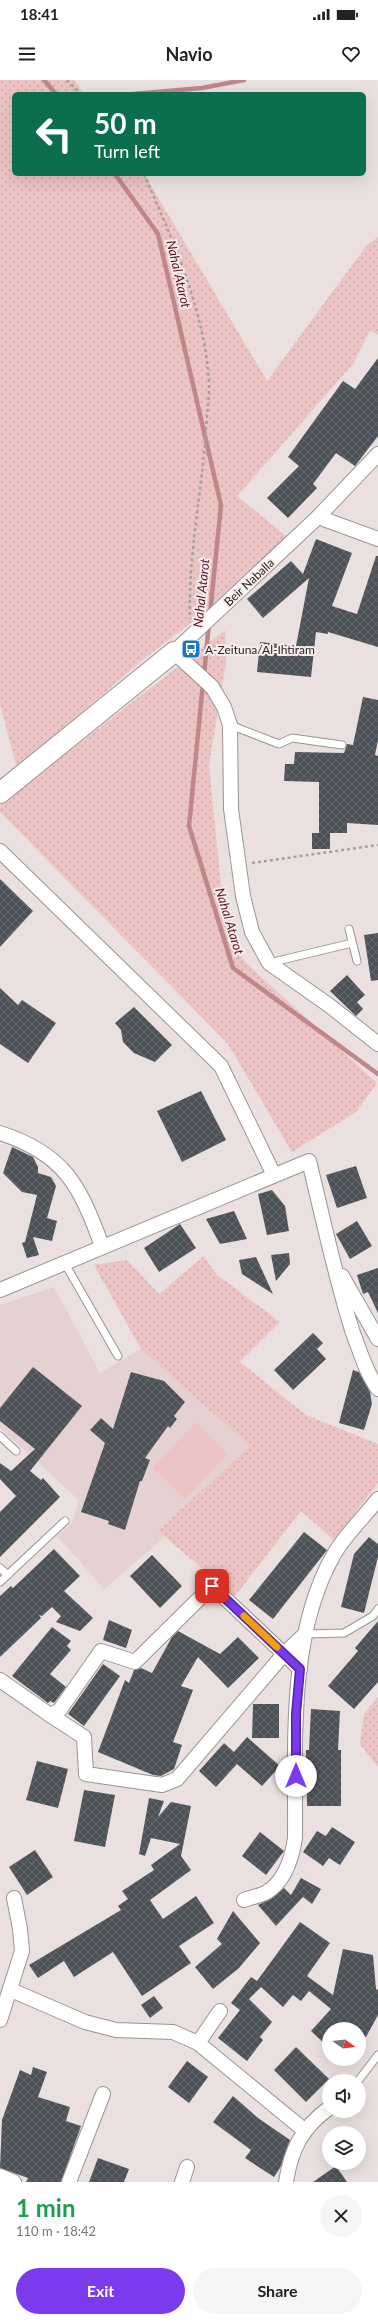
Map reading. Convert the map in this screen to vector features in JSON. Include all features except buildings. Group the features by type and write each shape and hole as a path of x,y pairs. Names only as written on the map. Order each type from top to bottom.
{"street":[{"name":"Beir Naballa","path":"0,793 174,652 318,516 378,454"},
{"path":"318,516 378,539"},
{"path":"174,652 212,687 224,707 230,726 231,809 238,865 252,932 269,963 330,1006 378,1044"},
{"path":"0,851 220,1066 274,1175"},
{"path":"0,1133 45,1153 68,1174 87,1205 102,1246"},
{"path":"0,1290 309,1160 334,1262 358,1346 373,1382 378,1389"},
{"path":"334,1262 378,1339"},
{"path":"244,1900 267,1892 282,1877 292,1856 295,1838 296,1714 305,1634 321,1579 333,1555 378,1499"},
{"path":"50,1715 59,1711 101,1651 135,1662 212,1586 300,1669"},
{"path":"0,1680 84,1737 86,1774 162,1785 177,1779 284,1654 305,1634"},
{"path":"0,2020 11,1990 22,1951 20,1929 14,1898"},
{"path":"11,1990 85,2022 116,2030 173,2032 198,2043 304,2130"},
{"path":"198,2043 220,2011"},
{"path":"69,2182 103,2094"},
{"path":"286,2182 293,2150 304,2130 322,2114"},
{"path":"182,2182 187,2167"},
{"path":"0,2176 14,2182"}],"lane":[{"path":"230,726 279,744 292,738 342,745"},
{"path":"349,929 357,961"},
{"path":"269,963 352,943"},
{"path":"64,1262 118,1356"},
{"path":"0,1436 16,1451"},
{"path":"0,1582 65,1521"},
{"path":"0,1568 8,1575"},
{"path":"305,1634 344,1633 372,1616 378,1609"},
{"path":"363,2074 378,2055"}],"path":[{"path":"67,80 79,92"},
{"path":"145,176 166,226 200,320 209,384 204,458 189,582 190,637"},
{"path":"238,865 378,845"}],"shaded area":[{"path":"0,80 74,80 83,92 12,92 12,176 145,176 267,381 367,245 378,237 378,335 370,330 353,364 237,496 286,536 229,594 146,657 17,768 0,705"},
{"path":"225,630 226,662 209,765 222,896 244,961 377,1083 356,1112 292,1152 228,1044 0,812 0,805"},
{"path":"204,1256 216,1274 280,1322 240,1362 306,1415 378,1444 378,1483 334,1540 301,1511 235,1596 158,1531 250,1446 141,1349 94,1265 127,1260 159,1294"},
{"path":"54,1287 100,1373 141,1349 250,1446 158,1531 165,1537 104,1589 57,1536 72,1523 79,1500 0,1428 0,1305"},
{"path":"196,1422 228,1453 185,1499 153,1468"},
{"path":"378,1697 378,1767 360,1744 364,1714"}],"waterway":[{"name":"Nahal Atarot","path":"44,80 54,92"},
{"path":"156,92 202,88 244,80"},
{"name":"Nahal Atarot","path":"116,176 158,234 221,505 210,614"},
{"name":"Nahal Atarot","path":"204,675 209,623"},
{"name":"Nahal Atarot","path":"203,683 189,826 233,968 378,1074"}],"slow traffic":[{"path":"244,1616 277,1647"}],"place":[{"name":"A-Zeituna/Al-Ihtiram","path":"191,649"}],"route":[{"path":"212,1586 300,1669 296,1714 296,1776"}]}
